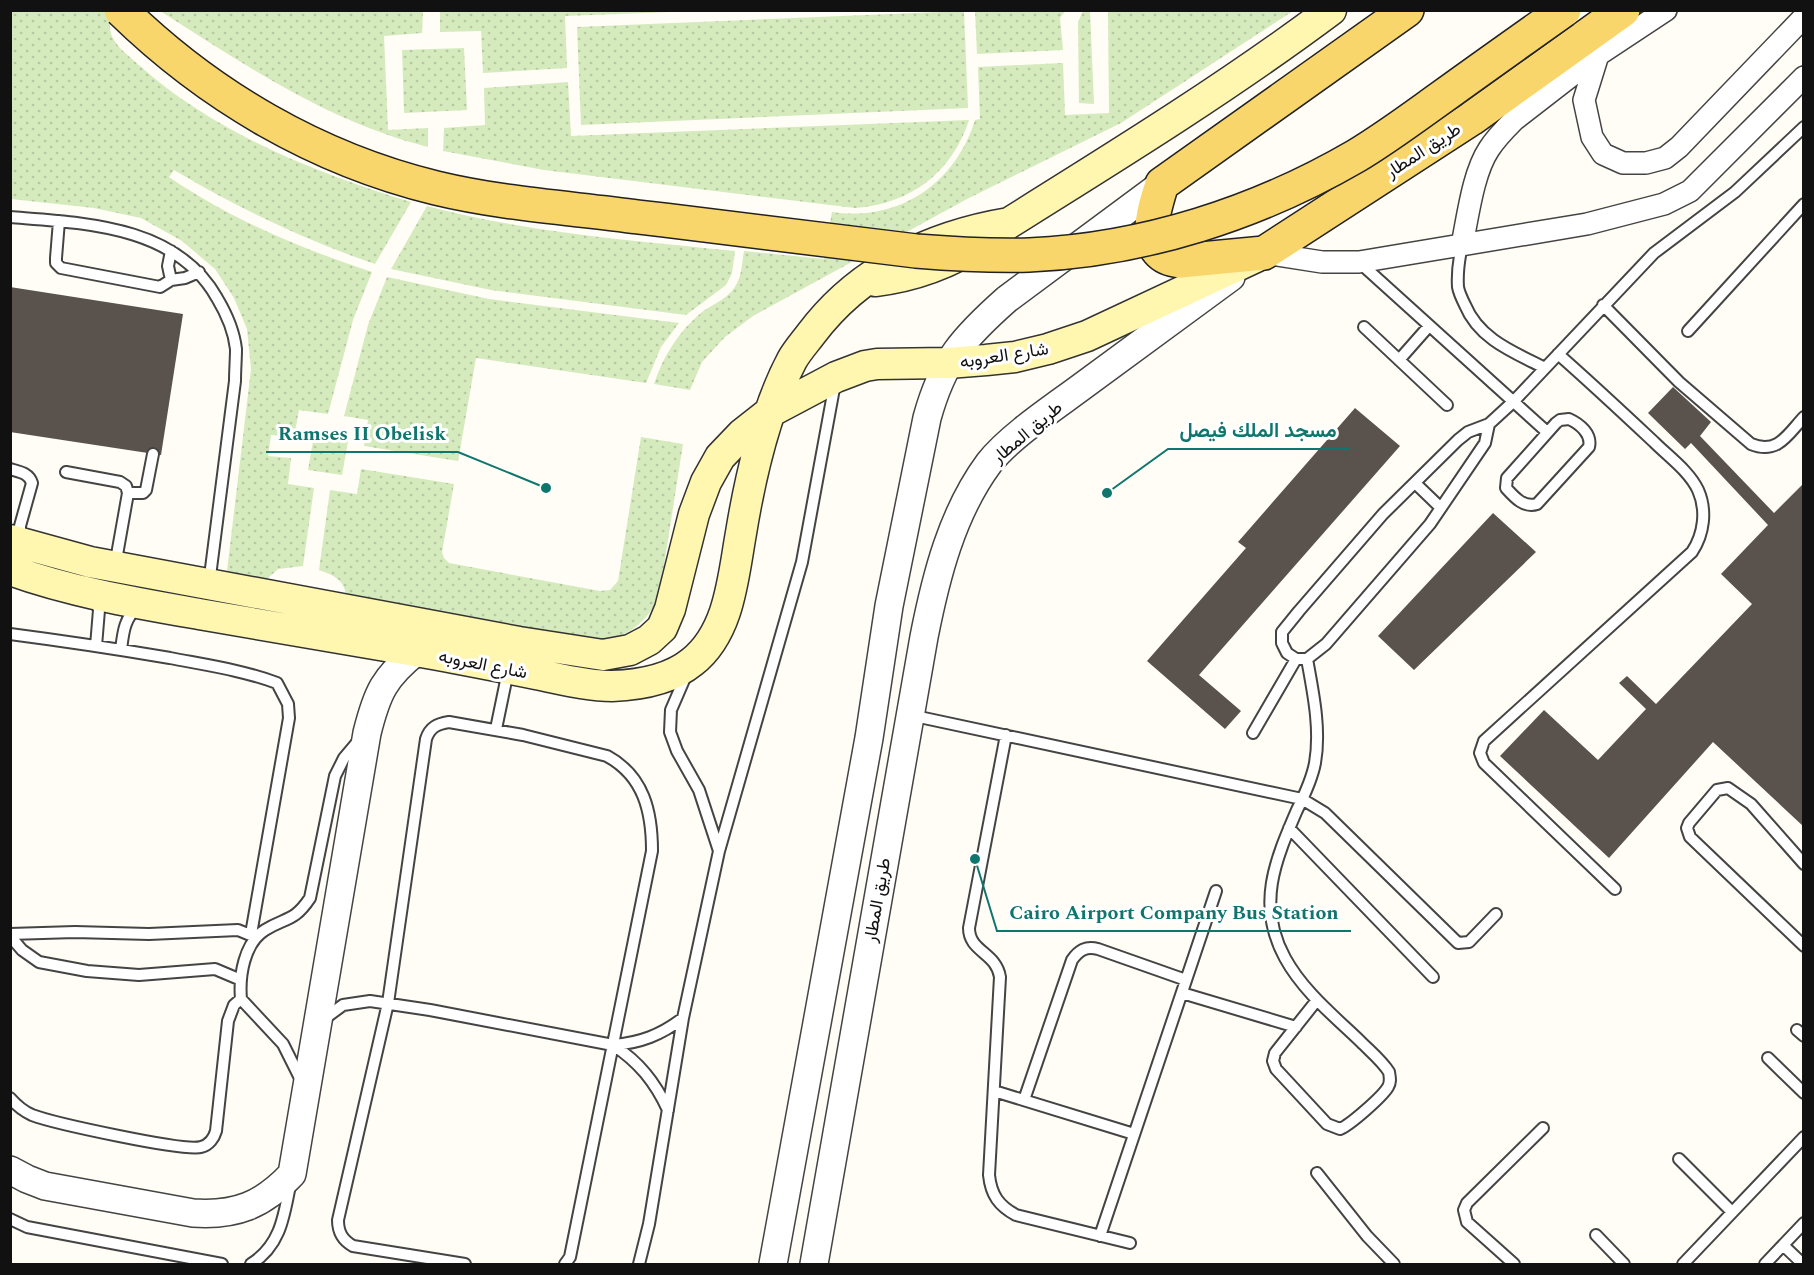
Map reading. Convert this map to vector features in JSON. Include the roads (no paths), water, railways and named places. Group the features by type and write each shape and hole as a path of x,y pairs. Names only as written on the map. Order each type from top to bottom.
{"main road":[{"path":"121,10 192,72 263,119 330,152 400,178 474,196 916,252 974,255 1031,255 1088,249 1189,228 1254,206 1357,155 1564,10"},
{"path":"770,412 793,358 831,309 883,267 931,243 982,227 1009,223 1191,108 1283,46 1331,10"},
{"name":"طريق المطار","path":"1162,184 1407,10"},
{"name":"طريق المطار","path":"1264,254 1471,119 1623,10"},
{"path":"1162,184 1153,213 1152,234 1154,244 1163,257 1180,261 1264,254"},
{"name":"شارع العروبه","path":"14,551 115,566 550,647 603,655 630,650 649,640 662,628 670,609 694,514 705,482 720,457 741,434 770,412 851,370 877,364 948,363 1015,357 1058,346 1087,336 1264,254"},
{"name":"شارع العروبه","path":"14,551 92,592 143,604 417,651 580,683 610,686 653,680 669,675 692,662 707,645 720,624 730,597 753,472 770,412"}],"street":[{"path":"1462,245 1475,187 1488,150 1514,120 1598,55 1666,10"},
{"path":"1598,55 1584,100 1592,138 1603,154 1623,163 1646,164 1665,158 1679,147 1803,17"},
{"path":"1264,254 1322,262 1359,262 1587,224 1664,204 1690,191 1803,77"},
{"name":"طريق المطار","path":"773,1264 869,738 886,631 927,418 936,388 948,363 963,341 1007,299 1162,184"},
{"name":"طريق المطار","path":"814,1264 924,637 935,585 947,545 963,506 990,462 1024,430 1264,254"},
{"path":"886,631 924,637"},
{"path":"10,1170 45,1186 193,1214 211,1215 231,1213 249,1207 279,1188 292,1174 367,733 375,703 385,681 417,651"},
{"path":"869,738 904,746"}],"lane":[{"path":"1317,1000 1275,1053 1274,1065 1327,1124 1340,1129 1347,1126 1385,1090 1390,1079 1389,1072 1301,982 1285,958 1270,919 1270,888 1289,828 1314,765 1316,749 1314,699 1301,659 1287,653 1282,643 1282,632 1383,514 1468,432 1489,424 1513,402 1654,253 1735,192 1803,127"},
{"path":"1688,332 1803,204"},
{"path":"10,217 104,226 159,243 187,261 199,272 210,285 227,315 236,347 235,381 209,584"},
{"path":"58,221 56,263 61,268 156,287 165,286 171,280 185,278 199,272"},
{"path":"1462,245 1458,269 1459,290 1477,326 1501,347 1545,368"},
{"path":"171,251 168,266 171,280"},
{"path":"1359,262 1547,432"},
{"path":"1603,305 1679,382 1752,444 1765,448 1778,444 1803,417"},
{"path":"1399,360 1429,326"},
{"path":"1364,327 1447,405"},
{"path":"1558,354 1619,408 1688,475 1698,491 1702,508 1703,526 1700,541 1692,552 1484,741 1480,753 1484,763 1615,889"},
{"path":"639,1264 647,1234 682,1018 719,851 802,562 836,377"},
{"path":"1569,419 1587,433 1590,442 1587,450 1537,504 1526,505 1508,491 1505,481 1547,432 1560,420 1569,419"},
{"path":"1253,733 1301,659 1326,644 1417,541 1485,443 1489,424"},
{"path":"128,493 143,493 146,490 153,454"},
{"path":"10,469 24,473 32,483 14,551"},
{"path":"66,472 124,483 128,489 115,566"},
{"path":"1415,483 1441,508"},
{"path":"92,592 99,610 96,646"},
{"path":"121,650 125,625 129,617 143,604"},
{"path":"10,634 121,650 248,673 277,683 284,693 289,718 253,936 241,980 241,999 283,1044 307,1090"},
{"path":"692,662 671,710 670,732 677,751 699,790 719,851"},
{"path":"496,729 509,669"},
{"path":"909,714 1302,799 1325,813 1458,943 1469,942 1496,914"},
{"path":"465,1264 353,1246 346,1243 338,1228 388,1004 428,733 439,723 449,722 496,729 607,756 619,762 630,774 650,813 652,851 570,1257 565,1264"},
{"path":"10,935 75,932 159,934 238,930 253,936 290,920 301,912 310,898 335,776 344,758 367,733"},
{"path":"1006,735 969,928 969,936 973,943 995,962 1000,977 990,1188 997,1202 1005,1210 1016,1215 1130,1243"},
{"path":"1803,864 1751,804 1728,788 1717,790 1687,828 1690,837 1803,946"},
{"path":"1289,828 1433,977"},
{"path":"1100,1236 1215,891"},
{"path":"10,935 22,950 39,962 87,971 140,975 215,969 241,980"},
{"path":"1024,1100 1076,954 1087,948 1098,949 1186,980"},
{"path":"1182,993 1296,1027"},
{"path":"10,1098 25,1112 68,1125 194,1148 203,1147 214,1137 216,1131 228,1021 234,1005 241,999"},
{"path":"318,1025 344,1005 361,1002 388,1004 613,1045 646,1040 682,1018"},
{"path":"613,1045 630,1056 642,1068 652,1081 668,1111"},
{"path":"1768,1058 1803,1093"},
{"path":"994,1092 1134,1134"},
{"path":"1514,1264 1467,1222 1464,1210 1467,1203 1543,1128"},
{"path":"1683,1264 1803,1137"},
{"path":"1679,1159 1732,1212"},
{"path":"1317,1173 1366,1236 1394,1264"},
{"path":"251,1264 270,1249 277,1238 292,1174"},
{"path":"10,1219 27,1227 222,1264"},
{"path":"1765,1264 1803,1223"},
{"path":"1596,1234 1624,1264"},
{"path":"1783,1245 1803,1264"}],"place":[{"name":"Ramses II Obelisk","path":"546,488"},
{"name":"مسجد الملك فيصل","path":"1107,493"},
{"name":"Cairo Airport Company Bus Station","path":"975,859"}]}
